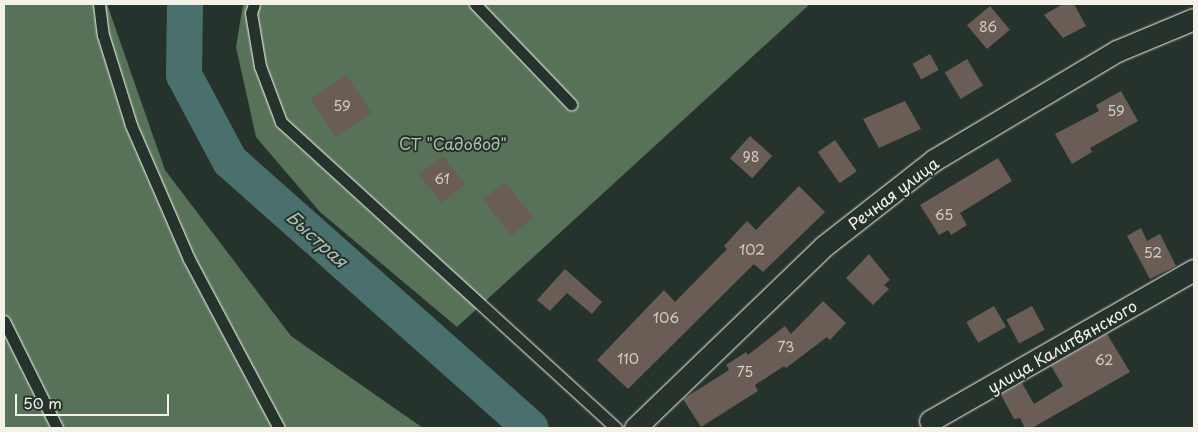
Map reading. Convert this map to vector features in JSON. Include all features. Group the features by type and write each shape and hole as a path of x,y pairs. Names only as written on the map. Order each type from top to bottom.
{"street":[{"name":"Речная улица","path":"635,428 824,246 934,160 1117,51 1194,19"},
{"name":"улица Калитвянского","path":"930,421 1194,270"}],"lane":[{"path":"99,4 103,35 139,143 189,259 279,428"},
{"path":"254,4 251,13 260,66 281,122 616,428"},
{"path":"475,4 570,104"},
{"path":"4,321 57,428"}],"green space":[{"path":"4,4 107,4 165,170 291,336 423,428 4,428"},
{"name":"СТ \"Садовод\"","path":"243,4 810,4 457,327 320,212 256,137 236,47"}],"building":[{"path":"1063,4 1074,4 1086,26 1063,38 1044,15"},
{"path":"990,6 1010,30 987,49 967,25"},
{"path":"930,54 939,70 921,79 913,64"},
{"path":"967,59 983,86 961,99 945,72"},
{"path":"346,75 372,113 336,137 310,99"},
{"path":"1121,91 1138,121 1090,148 1092,152 1072,164 1055,134 1099,111 1096,105"},
{"path":"905,101 921,129 879,148 863,119"},
{"path":"750,136 772,156 752,178 730,158"},
{"path":"835,140 857,171 840,183 818,152"},
{"path":"443,156 465,184 442,203 419,174"},
{"path":"998,158 1012,181 960,213 967,225 951,235 948,230 939,235 920,205"},
{"path":"505,182 533,218 511,235 483,199"},
{"path":"799,186 825,212 763,272 754,264 628,389 597,360 664,290 675,302 727,249 724,246 747,221 756,230"},
{"path":"1141,228 1147,241 1160,234 1176,266 1150,279 1127,236"},
{"path":"869,254 890,280 884,285 889,289 873,305 846,278"},
{"path":"565,269 602,302 592,314 567,293 550,311 537,300"},
{"path":"823,301 846,323 830,340 827,337 786,368 784,366 755,385 758,391 701,427 683,399 729,370 726,365 746,352 748,355 785,326 791,334"},
{"path":"994,306 1006,327 978,343 966,322"},
{"path":"1032,306 1045,330 1019,343 1006,320"},
{"path":"1107,334 1130,372 1032,428 1025,428 1020,418 1014,419 1001,395 1022,383 1034,404 1063,386 1051,366"}],"waterway":[{"name":"Быстрая","path":"185,4 184,75 230,161 531,428"}]}
